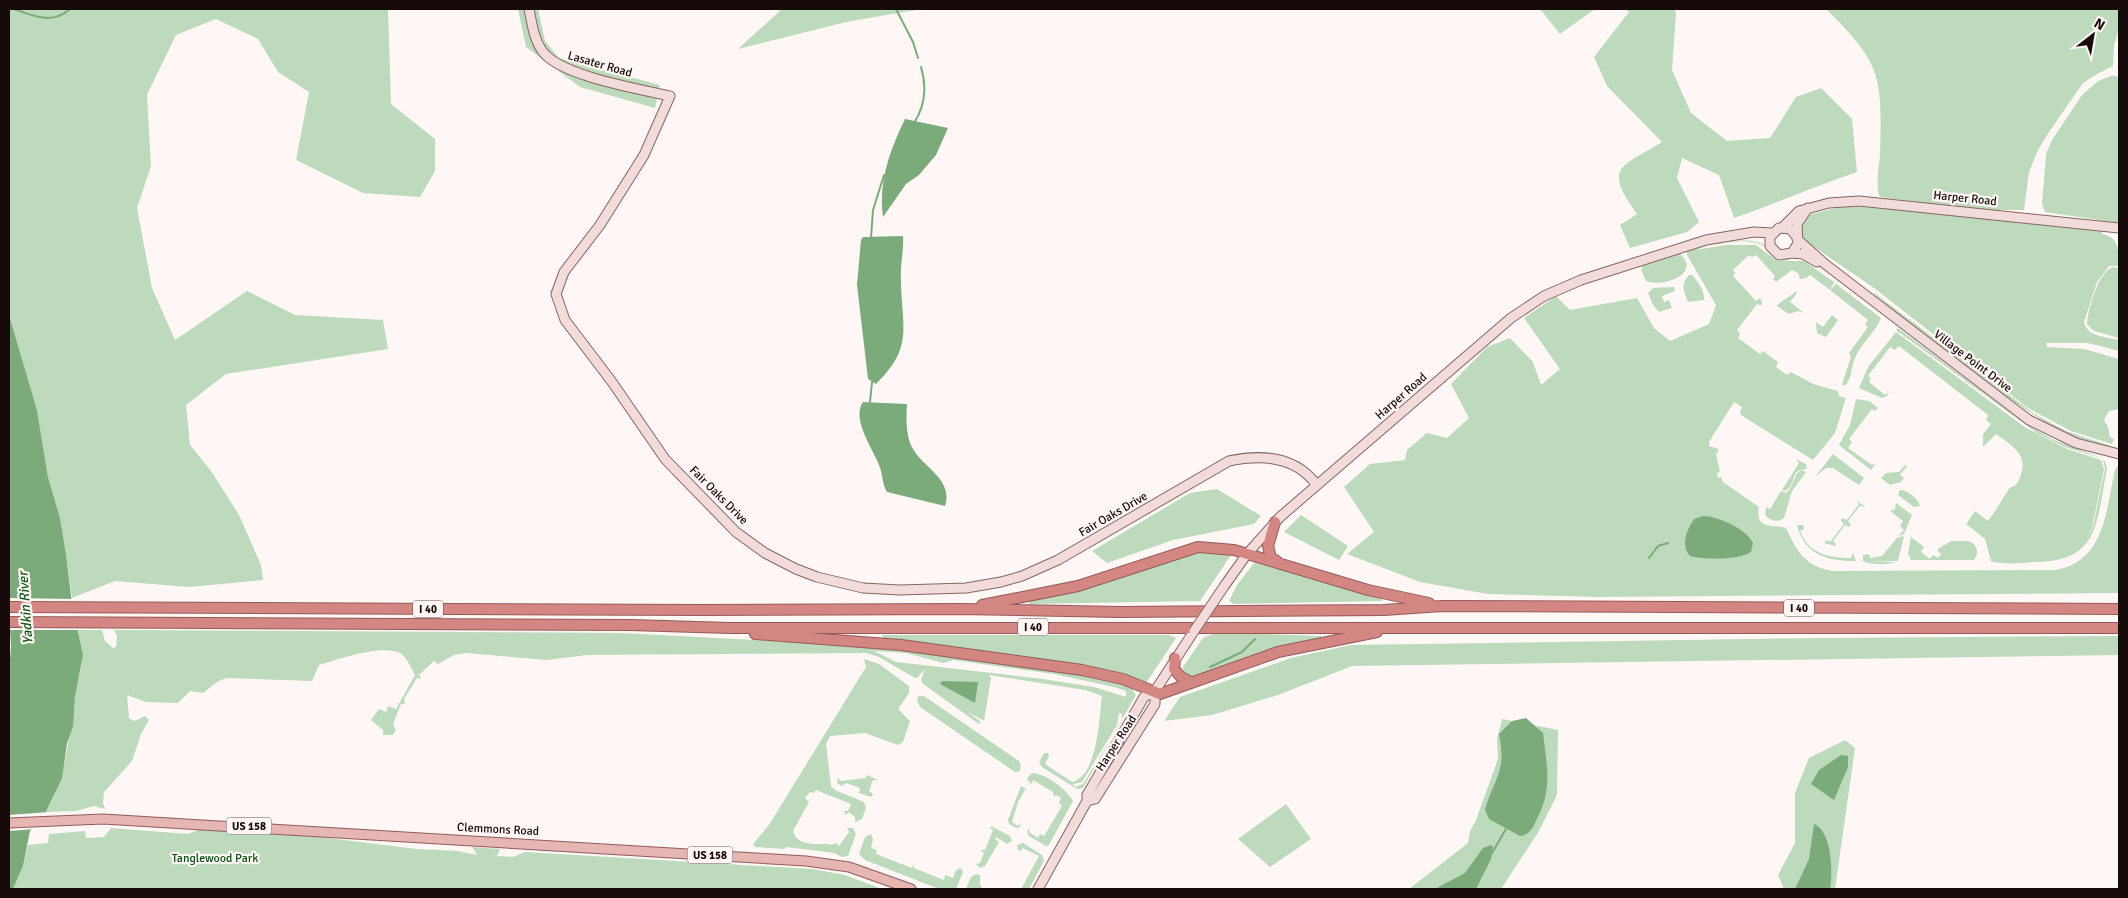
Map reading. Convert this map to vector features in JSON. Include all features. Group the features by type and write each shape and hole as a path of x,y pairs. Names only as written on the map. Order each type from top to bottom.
{"highway":[{"path":"1275,522 1269,535 1268,552 1271,558 1280,563"},
{"path":"961,609 1078,586 1198,547 1221,548 1246,554 1393,597 1442,606"},
{"name":"I 40","path":"9,607 701,610 961,609 1158,612 1384,610 1442,606 2119,609"},
{"name":"I 40","path":"9,622 621,625 730,628 1281,627 1387,630 2119,628"},
{"path":"730,628 745,633 927,648 1082,670 1114,676 1143,689 1160,694 1251,660 1301,646 1387,630"},
{"path":"1178,654 1174,669 1181,677 1191,682"}],"main road":[{"name":"Clemmons Road","path":"9,823 79,819 227,825 822,862 857,869 911,889"}],"street":[{"name":"Lasater Road","path":"529,9 538,44 555,63 614,82 670,96"},
{"name":"Fair Oaks Drive","path":"670,96 644,155 600,225 564,272 556,294 565,320 612,382 666,459 736,532 765,553 796,569 817,577 863,588 900,590 966,588 1022,576 1058,560 1229,462 1256,458 1290,463 1304,469 1316,484"},
{"name":"Harper Road","path":"1783,227 1799,211 1808,208 1839,202 1872,201 2119,228"},
{"path":"1745,235 1770,246 1779,255 1792,253 1797,247 1797,224 1808,208"},
{"path":"1770,246 1772,233 1783,227 1793,231 1797,238"},
{"name":"Harper Road","path":"1038,889 1087,802 1087,795 1144,697 1155,691 1246,554 1275,522 1316,484 1511,318 1544,296 1581,280 1706,240 1772,233"},
{"name":"Village Point Drive","path":"1797,238 1825,264 2029,420 2076,443 2119,454"},
{"name":"Village Point Drive","path":"1792,253 1803,254 1825,264"},
{"name":"Harper Road","path":"1087,802 1095,799 1155,704 1155,691"}],"green space":[{"path":"9,9 388,9 391,104 435,139 435,171 420,197 363,193 296,160 309,92 278,72 258,39 216,19 176,35 147,95 151,166 137,208 152,288 175,340 247,291 295,315 383,320 388,349 226,374 186,405 190,445 211,471 239,515 261,565 263,580 189,587 115,581 72,598 60,518 48,477 37,410 9,315"},
{"path":"518,9 538,9 545,41 559,58 660,85 655,108 580,87 526,47"},
{"path":"782,9 922,9 846,22 738,49"},
{"path":"1540,9 1595,9 1560,34"},
{"path":"1625,9 1674,9 1676,13 1672,70 1691,113 1727,141 1770,138 1796,97 1821,88 1852,119 1857,172 1734,218 1719,175 1682,158 1677,178 1699,222 1687,232 1630,248 1620,225 1637,214 1626,198 1621,186 1619,177 1621,169 1636,157 1662,142 1607,86 1594,57 1629,12"},
{"path":"1826,9 2119,9 2119,27 2114,46 2113,66 2083,83 2038,150 2029,172 2024,210 1978,210 1880,197 1878,182 1880,107 1879,89 1875,74 1869,59 1859,44"},
{"path":"2111,76 2119,78 2119,223 2045,212 2042,204 2046,154 2052,140 2082,95 2098,81"},
{"path":"1840,207 1870,207 2102,231 2102,234 2112,238 2118,250 2119,266 2109,266 2097,282 2084,322 2089,331 2103,337 2119,340 2119,351 2088,343 2046,343 2047,347 2084,349 2119,359 2119,409 2109,411 2104,420 2110,437 2114,439 2112,444 2071,431 2028,408 1874,288 1807,242 1805,245 1798,230 1808,215"},
{"path":"1728,241 1734,241 1695,250 1726,245 1756,245 1777,261 1804,261 1834,282 1830,290 1810,275 1800,279 1798,273 1792,270 1776,282 1773,279 1775,276 1756,255 1752,257 1749,255 1733,270 1735,273 1733,276 1756,301 1760,298 1762,302 1761,306 1757,304 1737,330 1740,334 1738,338 1760,354 1763,351 1778,362 1776,367 1787,375 1791,372 1813,384 1838,391 1839,396 1846,398 1835,433 1813,460 1741,415 1742,407 1734,402 1709,442 1709,446 1719,449 1716,454 1720,472 1717,473 1718,478 1721,477 1723,482 1759,507 1758,514 1762,523 1786,528 1798,550 1808,561 1823,569 1833,571 2056,570 2072,565 2085,556 2094,545 2105,517 2115,470 2119,464 2119,593 1597,597 1488,594 1420,582 1347,554 1374,532 1344,487 1370,464 1405,460 1407,450 1427,433 1447,438 1469,418 1451,384 1487,347 1510,338 1533,362 1541,385 1560,369 1524,318 1556,296 1570,310 1637,298 1654,328 1670,341 1709,324 1716,305 1687,255 1687,251"},
{"path":"1742,241 1756,242 1766,246 1774,256 1762,245"},
{"path":"1679,253 1685,260 1687,267 1684,272 1671,280 1654,283 1646,281 1641,270 1643,264"},
{"path":"1774,256 1781,259 1796,256 1789,260 1778,259"},
{"path":"2113,267 2119,268 2119,338 2094,331 2087,324 2089,310 2098,284 2108,270"},
{"path":"1689,275 1692,275 1701,287 1704,300 1688,302 1684,291 1684,282"},
{"path":"1836,284 1881,318 1876,328 1861,347 1854,361 1849,381 1844,386 1842,384 1851,357 1849,353 1868,327 1865,324 1868,320 1830,290"},
{"path":"1674,287 1675,291 1662,296 1664,302 1669,300 1672,308 1659,312 1653,305 1648,293 1653,288"},
{"path":"1796,291 1797,293 1790,302 1804,313 1798,311 1789,314 1777,306 1781,302"},
{"path":"1873,292 2033,413 2066,431 2111,446 2090,443 2061,431 2027,410 1955,359"},
{"path":"1832,315 1838,320 1826,337 1817,333 1816,322 1823,327"},
{"path":"1898,328 2026,424 2054,440 2104,459 2065,447 2037,433 1896,330"},
{"path":"1896,332 2026,428 2067,449 2101,460 2104,469 2092,528 2086,541 2093,527 2105,468 2103,460 2105,461 2107,469 2097,521 2092,535 2084,546 2072,555 2056,560 2012,563 1991,561 1985,539 1966,524 1975,511 1988,521 2009,489 2018,482 2023,466 2022,460 2010,444 1996,434 1983,447 1983,434 1991,424 1986,420 1988,415 1899,346 1895,350 1890,347 1868,376 1871,379 1869,382 1885,395 1889,392 1887,396 1882,398 1859,388 1868,367"},
{"path":"1856,399 1869,401 1878,408 1875,411 1872,409 1849,439 1852,442 1848,448 1872,465 1876,463 1871,470 1839,445 1850,425"},
{"path":"1833,454 1864,478 1859,485 1833,468 1826,468 1815,477"},
{"path":"1796,459 1806,464 1807,469 1797,471 1789,488 1785,491 1782,490 1799,463"},
{"path":"1905,465 1907,466 1900,475 1904,478 1901,482 1890,485 1881,478 1886,473 1899,472"},
{"path":"1801,470 1806,472 1792,491 1784,518 1777,521 1769,519 1765,515 1766,507 1770,509 1781,491 1786,493 1791,488 1796,475"},
{"path":"1217,489 1261,516 1254,524 1173,540 1107,563 1092,551 1190,493"},
{"path":"1900,490 1912,495 1920,506 1914,507 1898,495"},
{"path":"1856,500 1865,507 1860,506 1848,521 1851,525 1849,527 1845,525 1833,541 1836,544 1835,546 1824,543 1827,540 1830,542 1844,524 1841,521 1842,518 1847,520 1859,504"},
{"path":"1896,503 1912,515 1904,534 1898,536 1904,530 1900,526 1903,521 1890,511 1895,509"},
{"path":"1301,515 1348,546 1339,560 1284,532"},
{"path":"1797,525 1803,525 1804,529 1800,531 1804,539 1814,550 1828,556 1843,558 1851,558 1853,553 1856,561 1836,560 1819,555 1806,544"},
{"path":"1904,536 1898,561 1864,561 1896,562 1878,564 1863,561 1863,555 1869,554 1870,558 1882,556 1897,538"},
{"path":"1911,537 1924,547 1921,552 1930,559 1933,555 1938,558 1941,554 1937,550 1951,541 1968,541 1974,544 1977,554 1974,560 1911,560 1908,553"},
{"path":"1203,551 1231,553 1231,555 1200,601 1029,604 1030,600 1071,592 1180,556"},
{"path":"1255,562 1382,598 1382,601 1234,604 1229,601 1237,585"},
{"path":"78,630 102,630 105,641 113,648 116,647 117,636 114,630 623,633 886,647 1098,677 1129,685 1136,695 1122,720 1122,714 1119,713 1117,725 1082,782 1073,784 1075,787 1083,784 1112,738 1083,788 1077,789 1042,767 1039,762 1044,753 1048,753 1049,756 1045,764 1072,782 1081,777 1087,769 1096,745 1102,696 1085,690 989,675 991,678 984,721 968,712 981,722 979,724 923,684 921,680 925,669 917,678 913,677 879,657 867,653 587,655 547,660 466,653 454,655 438,664 434,661 419,675 421,679 417,678 404,699 405,704 401,704 393,724 396,730 393,735 383,735 383,730 371,720 379,709 386,712 388,706 396,709 415,675 406,659 400,653 382,650 371,651 319,665 312,681 226,678 217,682 203,693 190,691 178,703 146,702 127,695 129,718 134,721 145,716 149,720 141,734 132,761 104,792 103,803 105,809 94,806 76,811 46,812 53,799 62,771 81,670 82,660","holes":["874,651 906,653 943,663 953,660 1054,674 1114,687 1126,691 1126,697 1094,687 1043,679 896,662"]},
{"path":"1213,634 1321,636 1322,639 1192,677 1184,672 1183,667 1203,638"},
{"path":"883,635 1169,635 1176,638 1146,683 1015,657 883,638"},
{"path":"2119,636 2119,655 1352,666 1278,695 1212,715 1164,721 1180,697 1291,658 1351,645 1819,638"},
{"path":"864,659 879,664 909,686 909,693 898,709 910,721 903,742 898,745 865,733 830,736 826,744 831,786 835,790 864,802 866,808 862,819 855,822 855,817 849,812 845,815 844,811 848,811 851,804 816,790 813,793 810,792 805,798 809,802 793,831 798,839 806,843 830,845 836,843 839,846 849,832 847,828 853,828 856,834 848,856 842,857 834,853 787,847 784,849 755,847 753,844 769,825 866,667"},
{"path":"918,696 924,696 1019,761 1021,765 1020,771 1015,772 920,707 917,701"},
{"path":"1502,719 1558,730 1557,795 1539,831 1501,889 1409,889 1468,843 1470,831 1476,820 1498,759 1497,739"},
{"path":"1845,740 1855,748 1835,889 1784,889 1778,875 1795,843 1795,793 1809,758"},
{"path":"1032,773 1044,776 1056,783 1073,801 1049,845 1046,846 1029,836 1027,831 1030,828 1029,832 1038,838 1040,834 1044,836 1062,806 1059,803 1061,798 1056,795 1054,797 1053,792 1033,780 1032,784 1029,782 1027,778"},
{"path":"867,775 878,780 873,780 869,791 873,794 871,797 859,793 860,788 846,783 842,786 837,783 838,777 840,781 866,778"},
{"path":"1021,786 1027,790 1025,790 1018,802 1012,822 1018,826 1021,823 1020,827 1016,828 1009,824 1008,820"},
{"path":"1286,804 1311,839 1270,867 1238,839"},
{"name":"Tanglewood Park","path":"213,824 417,849 458,851 477,855 472,847 500,849 497,856 513,857 525,852 812,869 845,875 882,889 13,889 23,866 28,845 48,843 49,834 85,831 86,838 104,837 111,828 188,834"},
{"path":"991,826 1010,836 1012,841 1007,844 996,837 995,839 999,842 985,866 980,868 976,864 980,863 984,853 980,850 985,850 993,830 990,828"},
{"path":"871,834 873,839 871,848 877,850 876,854 912,868 914,864 914,868 944,880 945,875 953,878 956,870 961,868 963,872 956,889 939,889 865,860 859,854 865,837"},
{"path":"1023,843 1042,855 1044,861 1029,889 1021,889 1039,856 1023,848 1021,851 1018,850 1017,845"},
{"path":"976,874 980,875 980,885 983,889 966,889 971,877"}],"water":[{"path":"905,119 948,128 936,155 919,175 906,184 883,217 882,191 886,166"},
{"path":"903,236 901,274 903,335 901,346 888,371 876,384 868,379 857,285 861,240 863,237"},
{"name":"Yadkin River","path":"9,315 37,410 48,477 60,518 72,604 83,655 75,697 73,726 67,744 62,778 46,812 30,831 23,866 13,889 9,889 9,672 11,647 9,612"},
{"path":"863,402 907,404 907,424 910,443 914,451 945,487 945,506 887,492 879,465 861,425 860,409"},
{"path":"1703,516 1731,524 1745,533 1753,543 1751,552 1739,557 1703,558 1690,556 1685,547 1687,533 1694,519"},
{"path":"942,681 978,682 975,703 940,684"},
{"path":"1526,718 1543,733 1547,788 1545,799 1535,824 1528,833 1520,836 1489,819 1485,810 1500,766 1501,747 1499,734 1512,721"},
{"path":"1841,755 1848,756 1848,767 1834,800 1811,784 1819,770"},
{"path":"1814,824 1820,828 1828,843 1831,863 1830,889 1795,889 1809,859"},
{"path":"1491,845 1493,847 1491,859 1476,889 1435,889 1465,873 1483,848"}],"pier":[{"path":"9,598 74,599 80,630 9,630"},
{"path":"49,812 35,829 9,831 9,815"}],"waterway":[{"path":"14,9 43,18 56,17 70,9"},
{"path":"896,9 913,42 918,58"},
{"path":"914,123 921,110 924,96 921,67"},
{"path":"871,238 873,210 884,175"},
{"path":"870,402 872,382"},
{"path":"1649,558 1658,546 1668,543"},
{"path":"1210,667 1242,652 1255,639"},
{"path":"1492,853 1506,829"}]}
